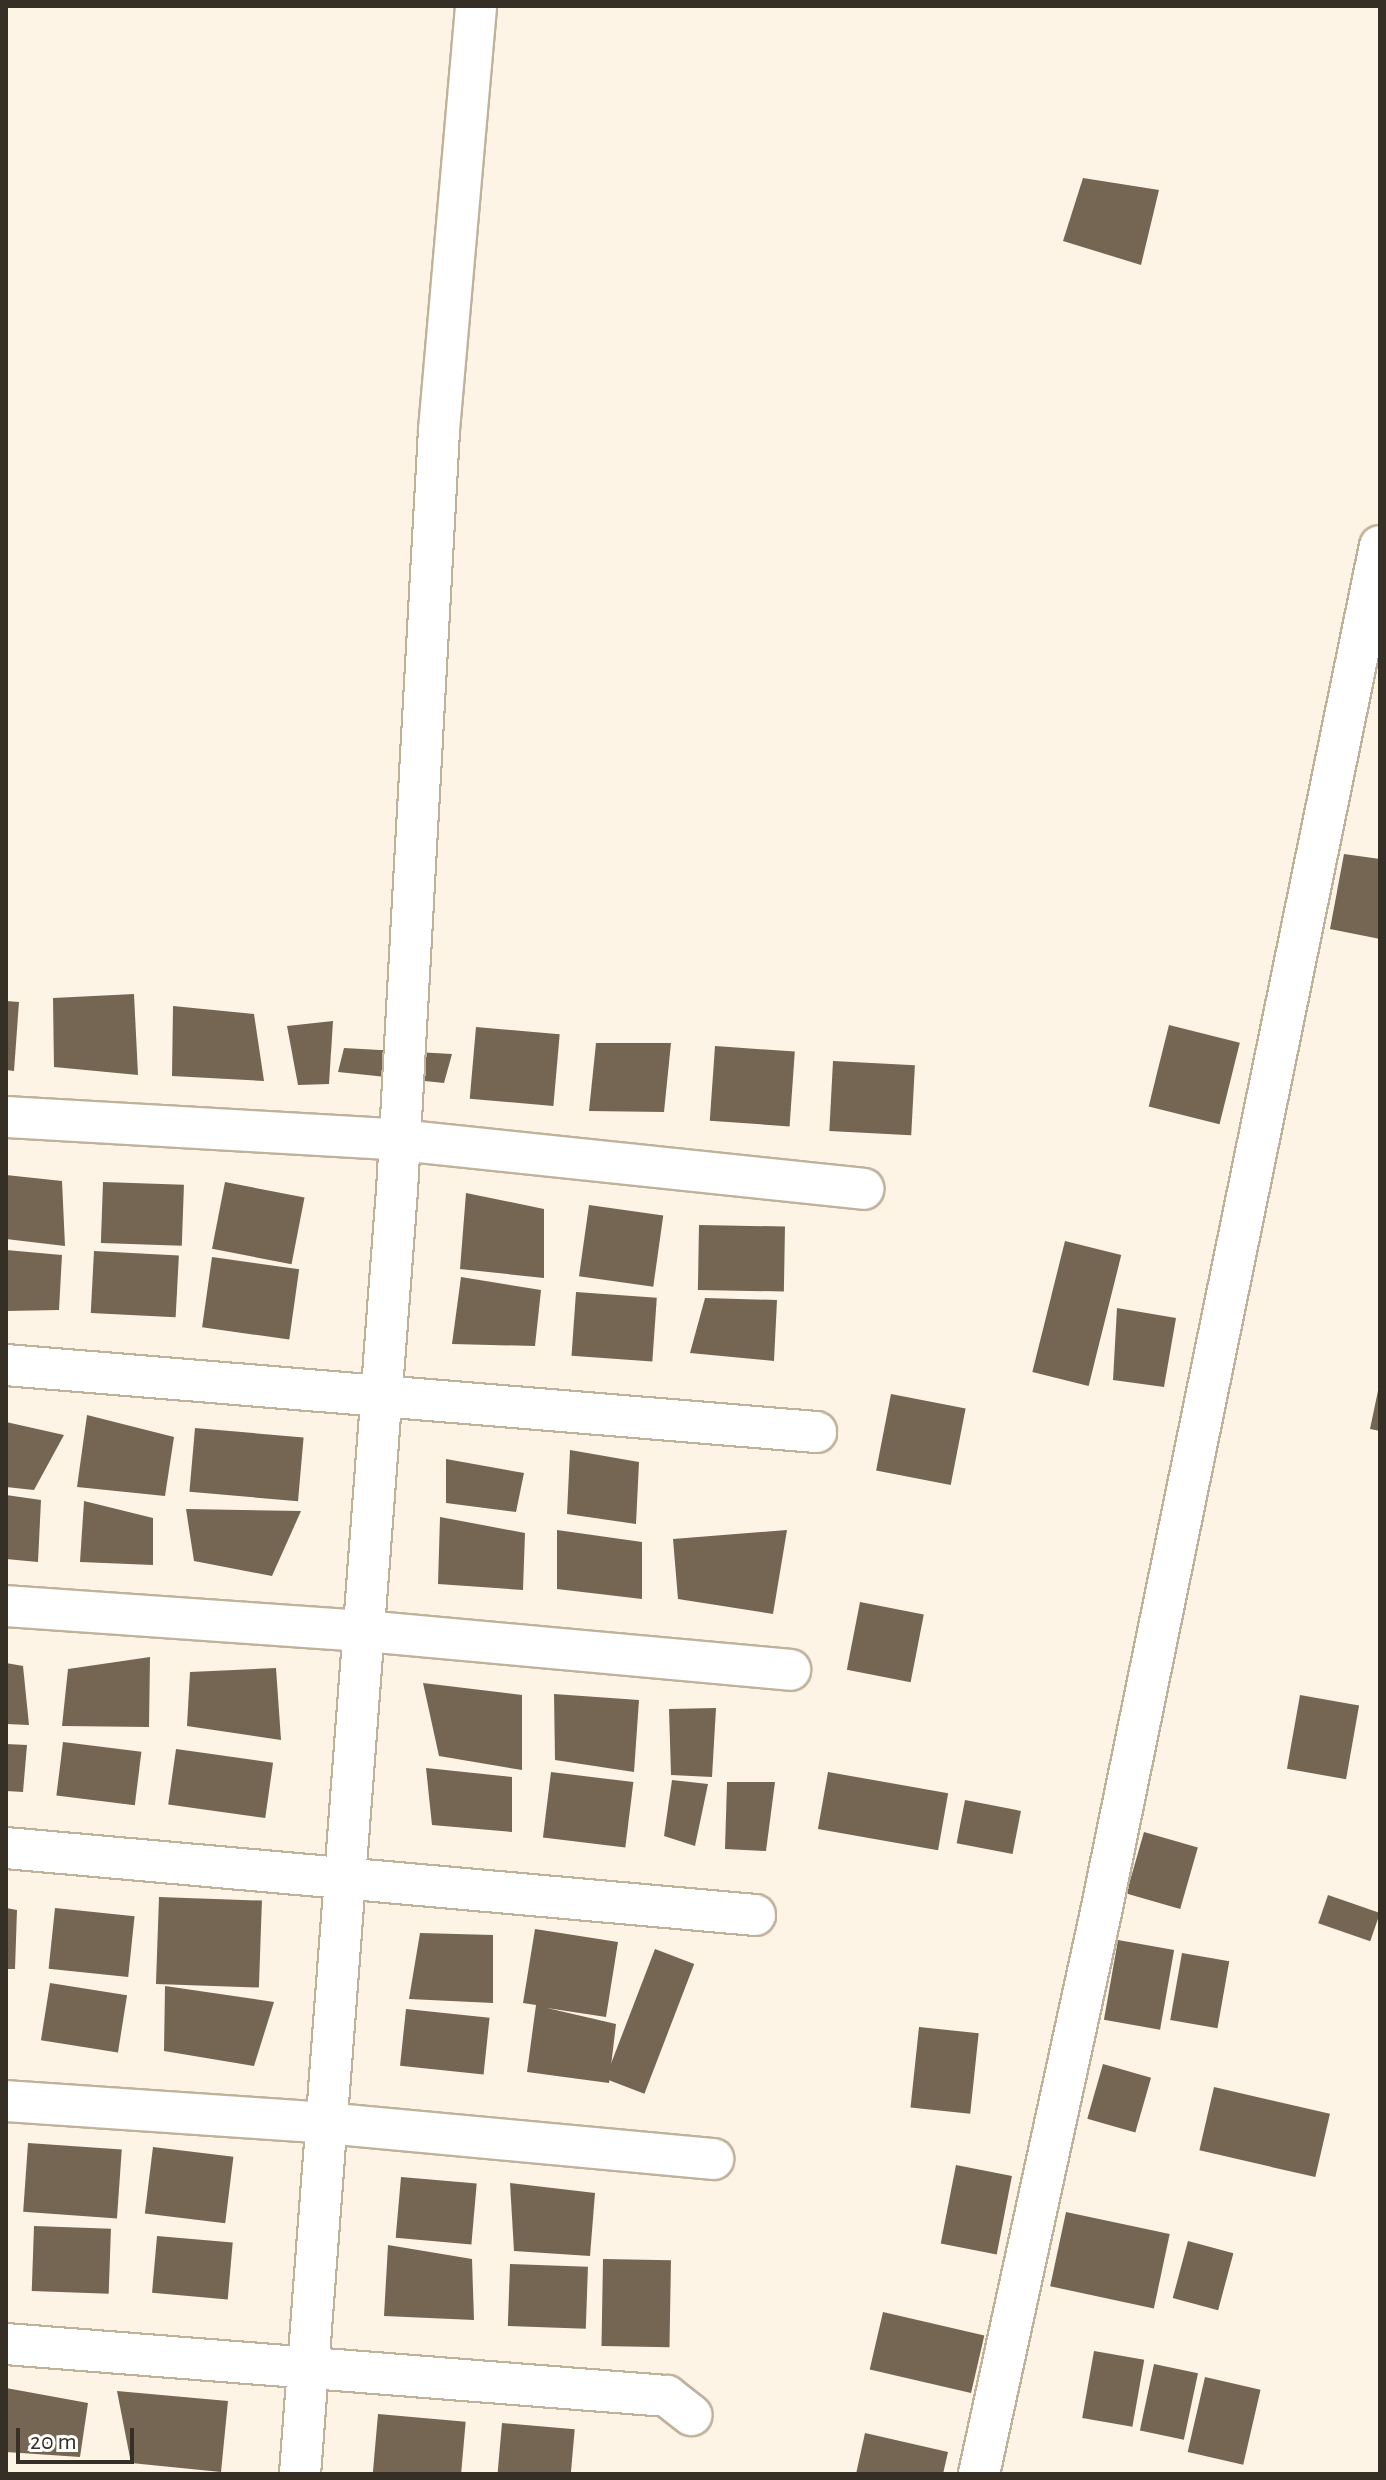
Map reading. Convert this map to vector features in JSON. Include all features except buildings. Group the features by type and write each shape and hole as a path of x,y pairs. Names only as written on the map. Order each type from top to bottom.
{"street":[{"path":"300,2474 382,1399 439,430 476,6"},
{"path":"979,2474 1113,1850 1380,546"},
{"path":"6,1117 399,1140 863,1189"},
{"path":"6,1365 382,1399 816,1432"},
{"path":"6,1606 364,1631 790,1670"},
{"path":"6,1848 755,1915"},
{"path":"6,2101 325,2123 713,2159"},
{"path":"6,2344 667,2396 691,2415"}]}
